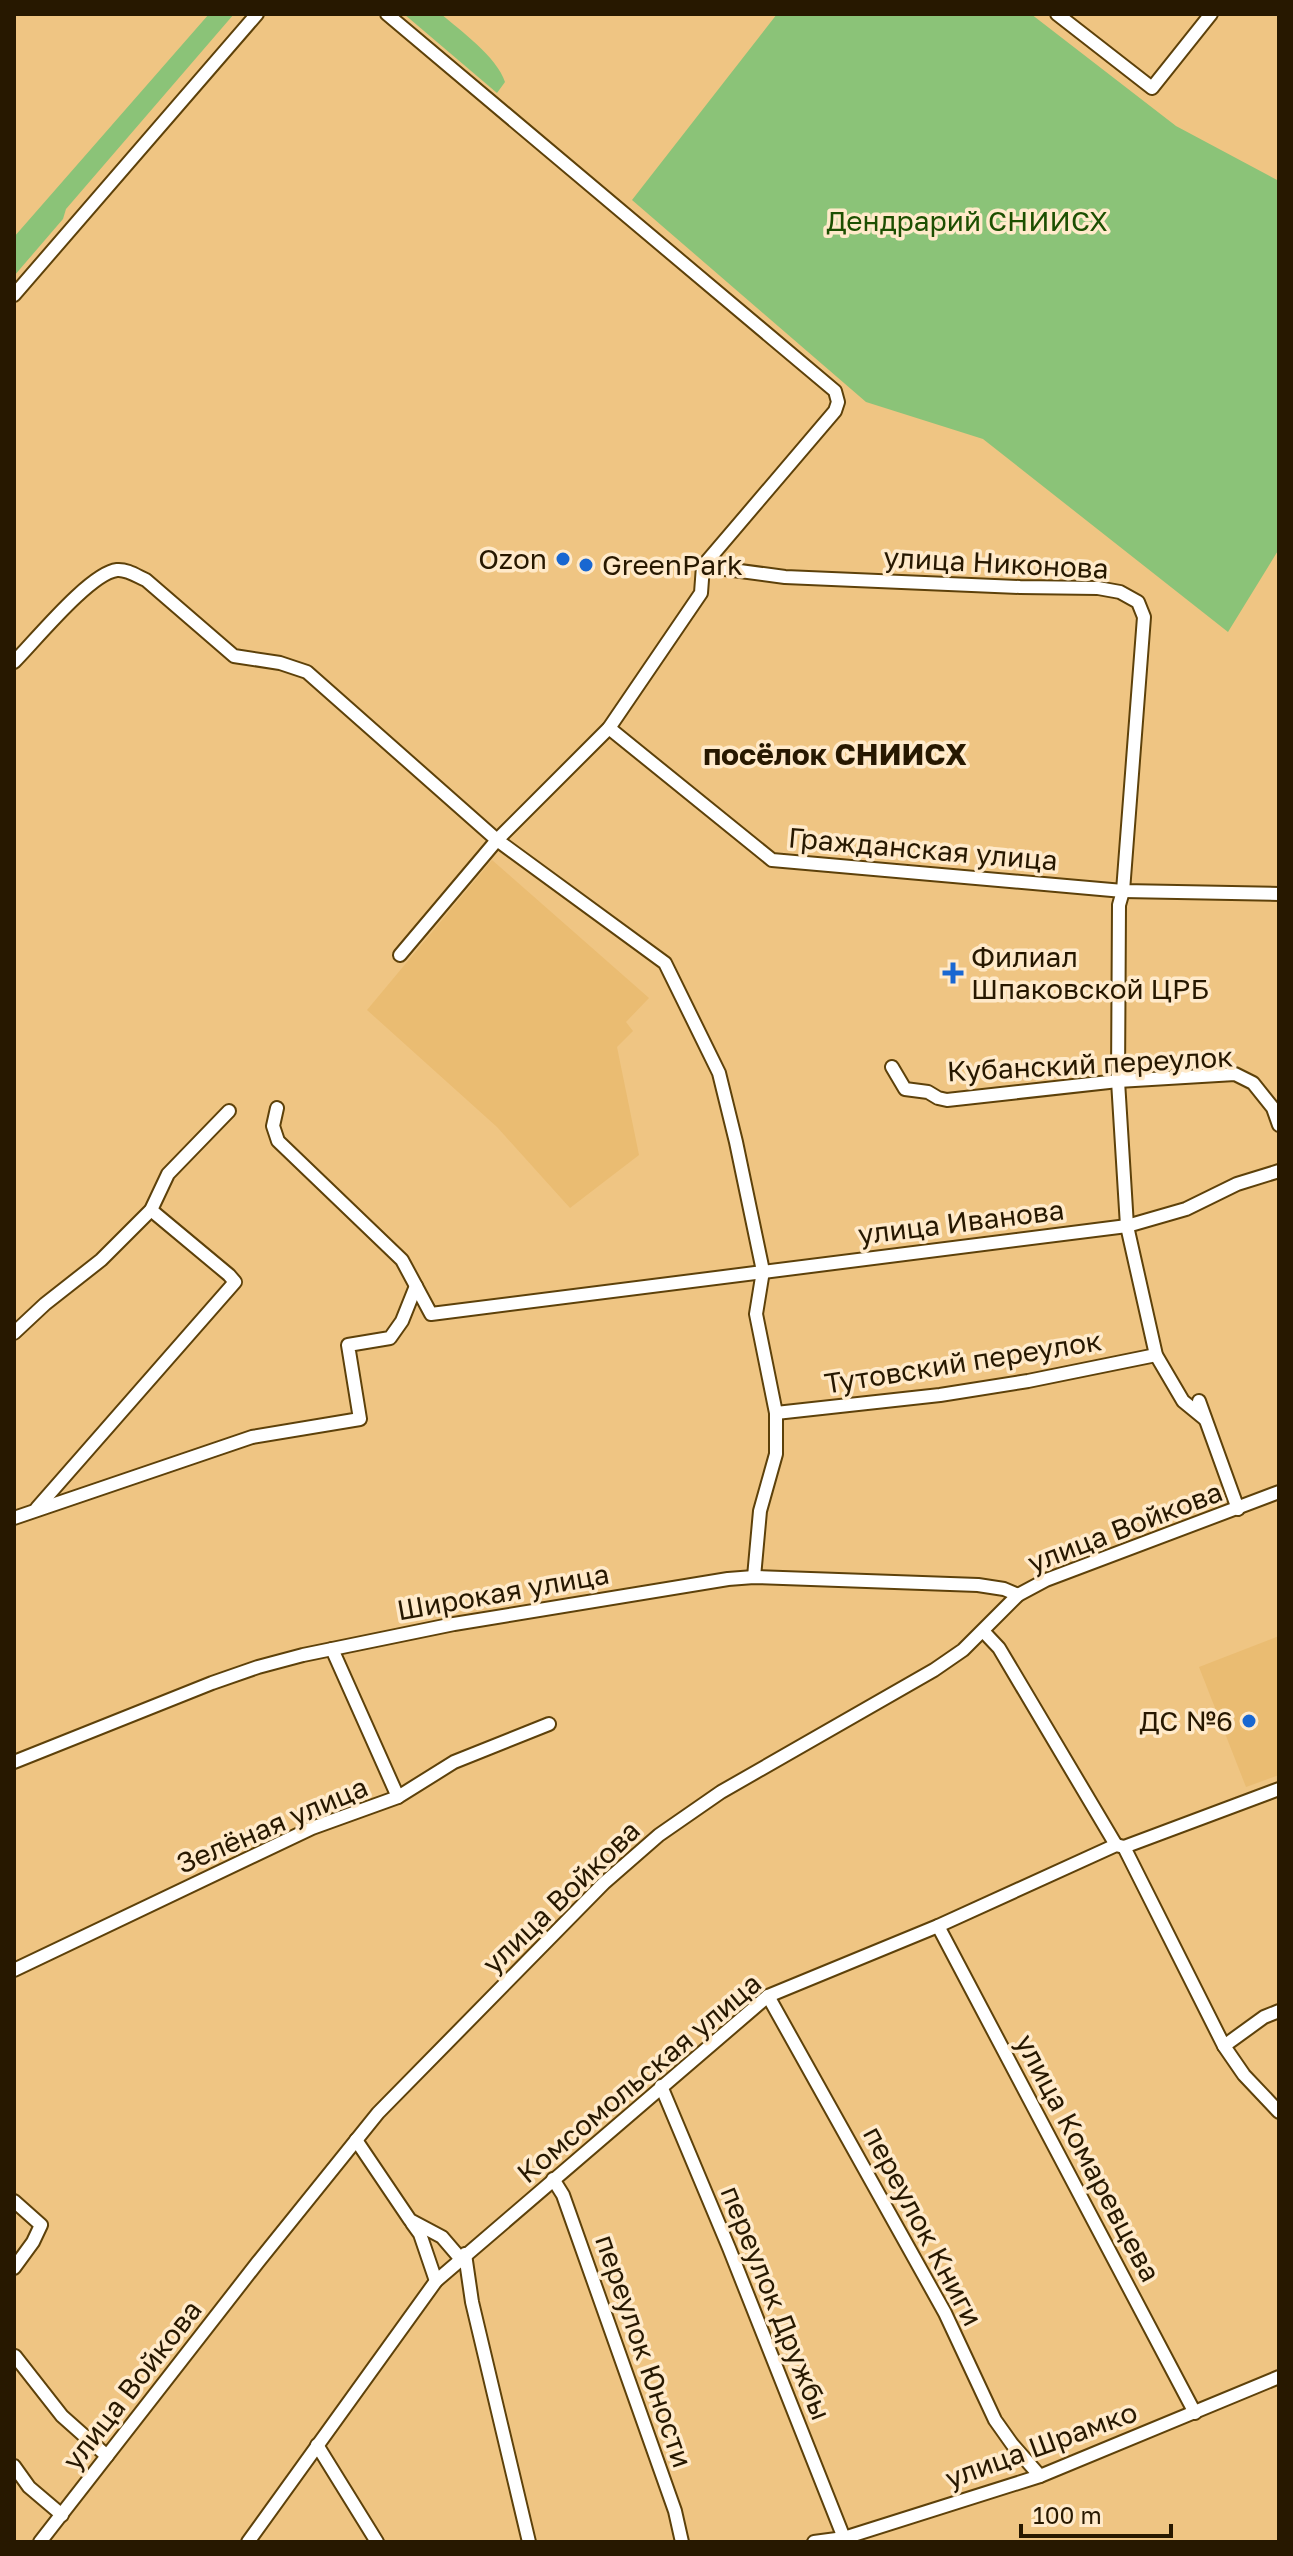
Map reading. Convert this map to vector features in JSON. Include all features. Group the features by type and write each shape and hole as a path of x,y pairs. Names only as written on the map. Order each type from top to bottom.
{"street":[{"path":"14,295 257,14"},
{"path":"387,14 835,391 838,402 835,411 703,566 701,593 609,728 497,840 400,955"},
{"path":"1057,14 1152,88 1211,14"},
{"name":"улица Никонова","path":"703,566 785,577 1098,588 1120,592 1138,602 1144,617 1123,891 1119,905 1118,1081 1127,1226 1156,1355 1183,1401 1205,1419"},
{"path":"14,662 96,578 118,570 129,572 146,580 234,656 280,663 307,672 497,840 665,963 719,1073 736,1138 763,1271 756,1314 776,1413 776,1454 760,1511 754,1577"},
{"name":"Гражданская улица","path":"609,728 772,860 1123,891 1279,894"},
{"name":"Кубанский переулок","path":"892,1067 905,1089 928,1092 947,1100 1118,1081 1235,1074 1253,1083 1273,1108 1279,1125"},
{"path":"277,1108 273,1126 278,1141 402,1260 431,1314"},
{"path":"14,1333 101,1260 151,1210 168,1174 229,1111"},
{"name":"улица Иванова","path":"35,1510 252,1437 360,1419 348,1345 390,1338 402,1321 431,1314 1127,1226 1186,1209 1237,1184 1279,1171"},
{"path":"14,1518 35,1510 235,1282 151,1210"},
{"path":"402,1321 416,1286"},
{"name":"Тутовский переулок","path":"776,1413 940,1395 1156,1355"},
{"path":"1199,1401 1238,1509"},
{"name":"улица Войкова","path":"40,2542 378,2113 604,1883 659,1835 721,1792 934,1670 963,1650 1018,1595 1046,1580 1279,1492"},
{"name":"Широкая улица","path":"14,1762 258,1667 454,1624 676,1586 754,1577 978,1585 1004,1589 1018,1595"},
{"path":"983,1631 999,1648 1120,1846 1224,2046 1244,2075 1279,2112"},
{"path":"332,1649 398,1797"},
{"name":"Зелёная улица","path":"14,1970 312,1828 398,1797 454,1762 549,1724"},
{"name":"Комсомольская улица","path":"248,2542 261,2536 317,2445 439,2279 768,1996 1120,1846 1279,1789"},
{"name":"улица Комаревцева","path":"938,1926 1195,2413"},
{"name":"переулок Книги","path":"768,1996 945,2313 995,2420 1040,2476"},
{"path":"1224,2046 1264,2017 1279,2011"},
{"name":"переулок Дружбы","path":"661,2086 844,2538"},
{"path":"356,2140 420,2234 439,2279 454,2276 470,2286"},
{"name":"переулок Юности","path":"553,2179 563,2195 675,2511 682,2542"},
{"path":"14,2201 41,2225 14,2268"},
{"path":"410,2220 442,2237 463,2256 529,2542"},
{"path":"15,2356 62,2416 107,2456"},
{"name":"улица Шрамко","path":"814,2542 844,2538 1040,2476 1279,2377"},
{"path":"317,2445 377,2542"},
{"path":"14,2466 29,2487 62,2515"}],"shaded area":[{"path":"492,860 649,998 626,1022 633,1031 617,1047 639,1155 570,1208 497,1127 367,1010"},
{"name":"ДС №6","path":"1279,1636 1279,1775 1246,1787 1199,1667"}],"green space":[{"path":"209,14 234,14 66,209 63,219 14,276 14,237"},
{"path":"404,14 441,14 468,36 501,73 505,82 497,93"},
{"name":"Дендрарий СНИИСХ","path":"777,14 1031,14 1176,126 1279,181 1279,549 1228,632 983,439 866,402 632,200"}],"place":[{"name":"Ozon","path":"563,559"},
{"name":"GreenPark","path":"586,565"},
{"name":"Филиал Шпаковской ЦРБ","path":"953,973"},
{"name":"ДС №6","path":"1249,1721"}],"district":[{"name":"посёлок СНИИСХ","path":"835,755"}]}
